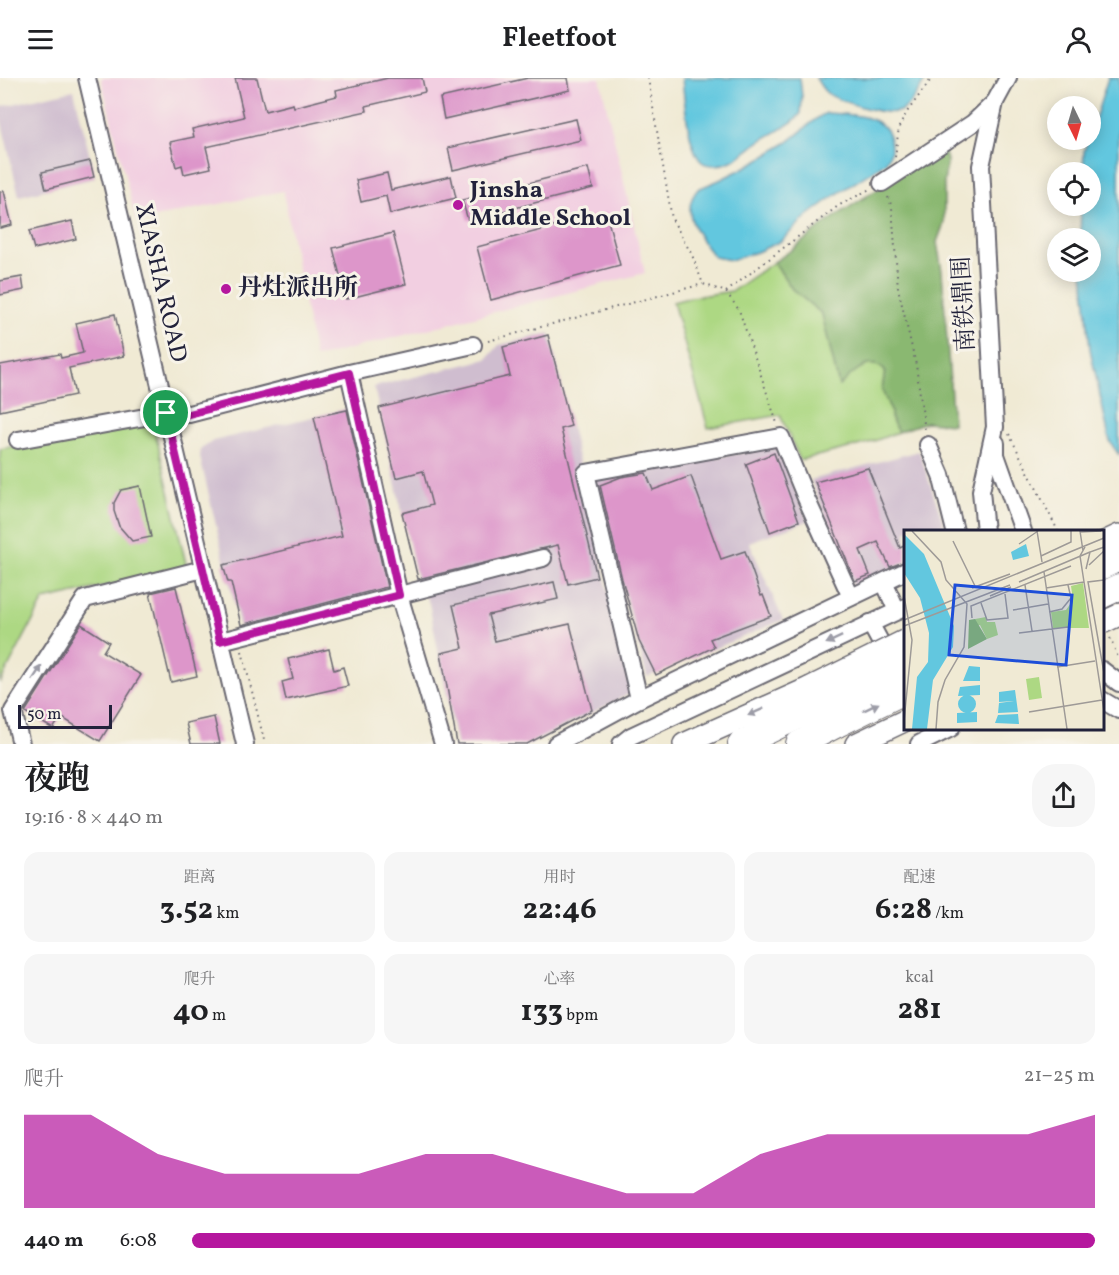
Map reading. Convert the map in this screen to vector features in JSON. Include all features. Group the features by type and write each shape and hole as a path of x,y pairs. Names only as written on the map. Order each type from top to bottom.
{"highway":[{"path":"1104,565 1119,558"},
{"path":"1104,594 1119,587"},
{"path":"741,744 904,664"},
{"path":"799,744 823,705 904,690"}],"main road":[{"path":"1104,542 1119,535"},
{"path":"684,744 823,705 904,642"},
{"path":"856,744 904,721"}],"street":[{"name":"XIASHA ROAD","path":"87,78 245,744"},
{"name":"南铁鼎围","path":"985,530 981,491 995,427 981,166 995,102 1008,78"},
{"path":"882,183 973,123 995,102"},
{"path":"18,440 166,413 189,414 349,373 473,345"},
{"path":"349,373 399,595 443,744"},
{"path":"995,427 996,455 1023,530"},
{"path":"639,699 586,473 781,437 806,498 852,597"},
{"path":"928,445 941,475 955,530"},
{"path":"220,641 543,558"},
{"path":"21,744 13,711 85,599 203,568"},
{"path":"556,744 639,699 904,572"},
{"path":"621,744 631,736 902,609 884,582"},
{"path":"870,623 904,686"},
{"path":"1104,672 1119,683"},
{"path":"1104,701 1119,710"},
{"path":"925,739 949,729"}],"path":[{"path":"648,78 672,219 692,255 703,284"},
{"path":"894,158 897,151 899,127 932,78"},
{"path":"726,292 838,206 882,183 892,207 898,288 916,365 928,445"},
{"path":"473,345 703,284 726,292 739,310 781,437"},
{"path":"994,403 1058,530"},
{"path":"1109,623 1119,660"},
{"path":"242,651 265,744"}],"shaded area":[{"name":"Jinsha Middle School","path":"101,78 600,78 645,273 315,358 283,191 136,221"},
{"path":"74,90 95,178 19,196 0,107"},
{"path":"550,333 631,693 530,744 456,744 429,603 417,580 374,387 487,359 499,345"},
{"path":"349,408 394,590 240,628 200,457 201,449 213,441"},
{"path":"777,447 808,521 749,542 783,620 647,677 594,478"},
{"path":"919,451 946,530 904,530 904,563 853,587 811,480"}],"green space":[{"path":"944,149 947,161 944,183 944,223 937,242 942,271 953,424 926,422 898,432 882,390 885,371 873,364 867,365 855,371 839,386 822,314 792,289 774,262 840,213"},
{"path":"774,262 792,289 822,314 839,385 856,370 870,364 880,366 885,371 882,390 898,432 869,443 800,460 780,415 708,428 673,302 732,291"},
{"path":"152,419 187,568 44,600 0,683 0,449"}],"water":[{"path":"682,78 800,78 801,113 792,122 729,162 708,165 697,156 693,147"},
{"path":"816,78 926,78 908,105 900,111 885,112 852,104 833,96 824,90"},
{"path":"1108,78 1119,78 1119,455 1110,442 1090,349 1084,282 1101,282 1101,228 1080,228 1081,216 1101,216 1101,162 1083,162 1084,150 1101,150 1101,100"},
{"path":"827,113 865,117 881,125 887,131 891,146 890,155 885,163 806,217 781,241 731,260 714,257 698,233 691,216 692,198 698,189 764,157"}],"building":[{"path":"235,78 257,78 265,111 293,104 294,107 337,96 336,90 388,78 422,78 425,92 366,106 367,111 206,147 211,168 184,174 182,165 176,167 170,142 194,137 192,129 244,117"},
{"path":"528,78 568,78 570,90 444,119 440,98"},
{"path":"576,119 581,140 453,170 448,148"},
{"path":"90,161 94,177 46,189 42,172"},
{"path":"588,168 593,188 468,220 462,200"},
{"path":"387,173 391,190 451,176 456,198 390,214 386,196 361,202 356,180"},
{"path":"4,191 12,225 0,228 0,192"},
{"path":"606,213 620,265 491,300 477,247"},
{"path":"72,221 76,239 34,249 29,231"},
{"path":"393,233 406,284 346,299 333,248"},
{"path":"22,277 24,290 0,295 0,281"},
{"path":"115,314 124,356 69,368 75,395 0,411 0,365 60,354 61,358 83,353 76,323"},
{"path":"548,335 571,426 561,429 597,577 568,584 558,545 418,579 402,513 432,505 423,471 396,478 379,408 510,376 503,347"},
{"path":"347,410 387,587 241,625 231,582 228,582 223,565 342,536 314,417"},
{"path":"774,453 799,521 770,532 746,464"},
{"path":"868,468 900,548 904,546 904,562 890,567 878,542 860,550 870,575 855,581 815,482"},
{"path":"646,473 653,490 691,476 721,559 745,551 761,596 763,595 771,616 710,639 714,647 656,675 639,641 600,485 621,477"},
{"path":"140,486 151,537 132,541 119,526 114,503 121,490"},
{"path":"554,582 558,599 488,615 495,641 570,624 592,710 527,744 457,744 441,653 463,648 453,605"},
{"path":"176,587 197,676 171,682 150,593"},
{"path":"81,624 109,642 103,652 141,675 100,741 61,717 53,729 25,712"},
{"path":"329,649 334,670 343,667 348,686 286,700 282,682 293,679 288,659"},
{"path":"214,717 220,744 191,744 186,723"}],"place":[{"name":"Jinsha Middle School","path":"458,205"},
{"name":"丹灶派出所","path":"226,289"}],"route":[{"path":"349,373 399,595 220,641 166,413 189,414 349,373"}]}
